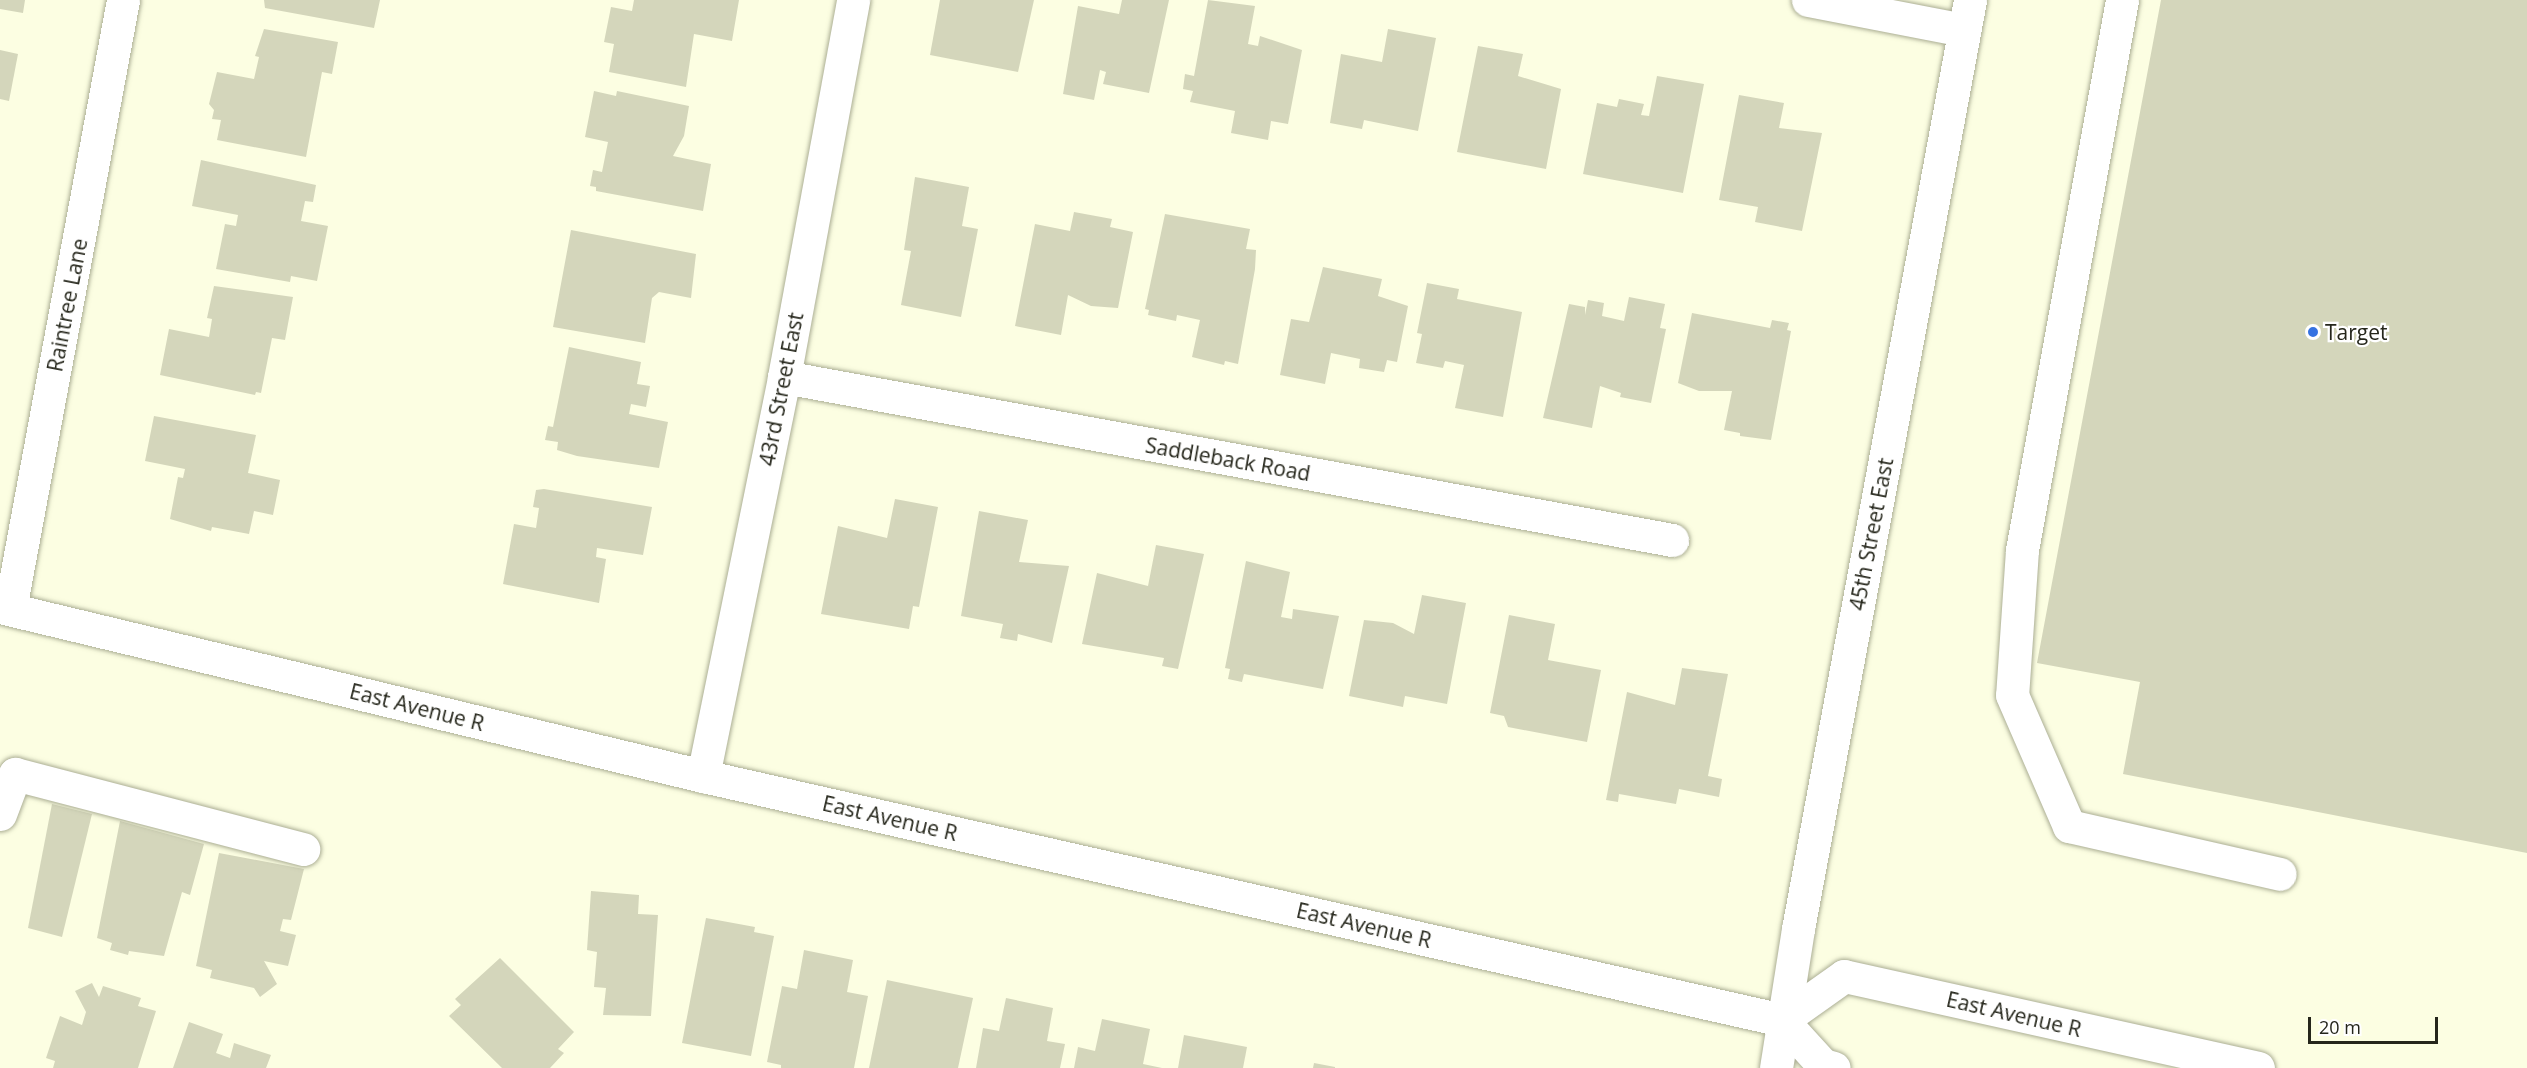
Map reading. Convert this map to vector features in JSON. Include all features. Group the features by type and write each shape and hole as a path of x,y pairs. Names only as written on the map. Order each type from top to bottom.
{"street":[{"name":"Raintree Lane","path":"5,608 123,0"},
{"name":"43rd Street East","path":"703,776 784,377 853,0"},
{"path":"1808,0 1967,15"},
{"path":"2122,0 2022,550 2012,695 2069,826 2280,874"},
{"name":"45th Street East","path":"1776,1068 1782,1020 1967,15"},
{"name":"Saddleback Road","path":"784,377 1672,540"},
{"name":"East Avenue R","path":"5,608 703,776 1782,1020 1844,976 2258,1068"},
{"path":"0,814 15,774 303,849"},
{"path":"1782,1020 1823,1065 1834,1068"}],"building":[{"path":"0,0 25,0 23,13 0,9"},
{"path":"264,0 380,0 374,28 265,8"},
{"path":"634,0 739,0 732,41 694,34 686,87 609,72 614,44 604,42 611,7 632,11"},
{"path":"940,0 1034,0 1018,72 930,55"},
{"path":"1122,0 1169,0 1149,93 1103,84 1106,72 1100,70 1094,100 1063,94 1078,6 1119,14"},
{"path":"1208,0 1255,6 1248,44 1258,46 1260,36 1302,50 1288,124 1271,121 1268,140 1231,133 1235,111 1190,102 1193,91 1183,89 1185,74 1194,76"},
{"name":"Target","path":"2161,0 2527,0 2527,853 2123,774 2140,682 2037,663"},
{"path":"264,29 338,42 332,74 322,72 306,157 217,140 221,120 212,119 214,110 209,104 217,72 254,79 259,57 255,56"},
{"path":"1388,29 1436,38 1418,131 1364,120 1362,129 1330,123 1341,54 1382,62"},
{"path":"1478,46 1523,54 1518,76 1561,89 1546,169 1457,152"},
{"path":"0,50 18,54 9,101 0,99"},
{"path":"1657,76 1704,84 1683,193 1583,174 1597,103 1617,107 1619,99 1644,104 1641,115 1649,116"},
{"path":"594,91 616,96 617,91 689,106 684,136 673,156 711,164 703,211 596,191 596,187 590,186 593,170 602,172 608,142 585,137"},
{"path":"1739,95 1784,103 1779,128 1822,133 1802,231 1755,222 1758,207 1719,200"},
{"path":"201,160 316,185 313,202 305,201 301,221 328,226 317,281 291,276 290,282 216,269 225,224 236,226 238,215 192,206"},
{"path":"915,177 969,187 962,226 978,229 961,317 901,305 911,251 904,250"},
{"path":"1074,212 1112,219 1110,227 1133,232 1118,308 1091,306 1068,295 1061,335 1015,326 1035,224 1070,231"},
{"path":"1165,214 1250,229 1246,249 1256,250 1255,269 1238,364 1225,361 1224,365 1192,357 1200,320 1177,315 1176,321 1148,315 1149,310 1145,309"},
{"path":"571,230 696,254 691,298 659,292 652,298 645,343 553,327"},
{"path":"1323,267 1382,279 1378,296 1408,306 1397,362 1387,360 1384,372 1359,368 1360,359 1331,353 1325,384 1280,375 1291,319 1309,322"},
{"path":"1427,283 1459,289 1457,299 1522,312 1503,417 1455,408 1464,365 1445,361 1443,368 1416,363 1422,334 1417,333"},
{"path":"214,286 293,297 285,340 272,338 261,393 256,392 255,395 160,375 169,329 209,337 212,319 207,318"},
{"path":"1629,297 1665,304 1660,328 1666,329 1651,403 1620,397 1621,393 1600,386 1592,428 1543,418 1569,304 1585,307 1585,315 1588,300 1604,303 1602,316 1624,321"},
{"path":"1692,313 1770,328 1772,320 1789,323 1787,330 1791,331 1771,440 1740,436 1740,433 1724,430 1732,391 1699,391 1678,383"},
{"path":"569,347 641,362 637,384 650,386 646,407 631,404 629,414 668,422 659,468 577,456 557,450 558,442 545,440 548,426 553,427"},
{"path":"154,416 256,435 248,473 280,480 273,515 254,511 249,534 212,527 211,531 170,519 178,477 183,478 185,469 145,461"},
{"path":"544,489 652,507 643,555 597,548 596,557 606,559 599,603 503,584 514,524 536,528 539,508 533,507 536,490"},
{"path":"895,499 938,507 919,607 913,606 909,629 821,614 838,526 887,538"},
{"path":"979,511 1028,520 1019,562 1069,566 1052,643 1018,634 1017,641 1000,638 1003,624 961,616"},
{"path":"1156,545 1204,554 1178,669 1162,666 1164,658 1082,644 1097,573 1148,586"},
{"path":"1246,561 1290,572 1281,617 1292,619 1293,609 1339,616 1323,689 1244,674 1242,682 1228,679 1230,669 1225,668"},
{"path":"1422,595 1466,603 1447,704 1405,696 1403,707 1349,696 1364,620 1393,623 1414,634"},
{"path":"1509,615 1555,624 1548,660 1601,670 1587,742 1508,727 1504,716 1490,713"},
{"path":"1682,668 1728,674 1708,776 1722,779 1719,797 1679,789 1676,804 1619,794 1618,802 1606,800 1627,692 1675,705"},
{"path":"52,804 92,814 62,937 28,928"},
{"path":"120,821 204,844 190,895 182,892 164,956 129,951 128,955 110,950 112,943 97,938"},
{"path":"219,853 304,869 291,920 283,919 280,931 296,935 288,966 264,961 277,984 260,997 254,988 210,978 212,970 196,966"},
{"path":"591,891 639,895 638,914 658,915 651,1016 603,1015 606,988 594,987 597,952 587,950"},
{"path":"706,918 755,927 754,932 774,936 751,1056 682,1043"},
{"path":"804,950 853,960 847,992 868,996 854,1068 781,1068 781,1065 767,1062 782,986 797,989"},
{"path":"500,958 574,1032 558,1049 564,1053 550,1068 502,1068 449,1016 461,1005 455,999"},
{"path":"887,980 973,998 958,1068 869,1068"},
{"path":"92,983 99,997 103,986 141,998 138,1006 156,1011 138,1068 53,1068 55,1061 46,1058 60,1016 82,1025 86,1012 75,991"},
{"path":"1006,998 1053,1008 1047,1041 1065,1044 1060,1068 976,1068 983,1028 999,1031"},
{"path":"1102,1019 1150,1029 1143,1064 1162,1068 1074,1068 1078,1047 1095,1051"},
{"path":"189,1022 223,1034 216,1053 230,1058 234,1043 271,1055 266,1068 173,1068"},
{"path":"1184,1035 1247,1047 1243,1068 1178,1068"},
{"path":"1314,1063 1335,1067 1335,1068 1313,1068"}],"place":[{"name":"Target","path":"2313,332"}]}
